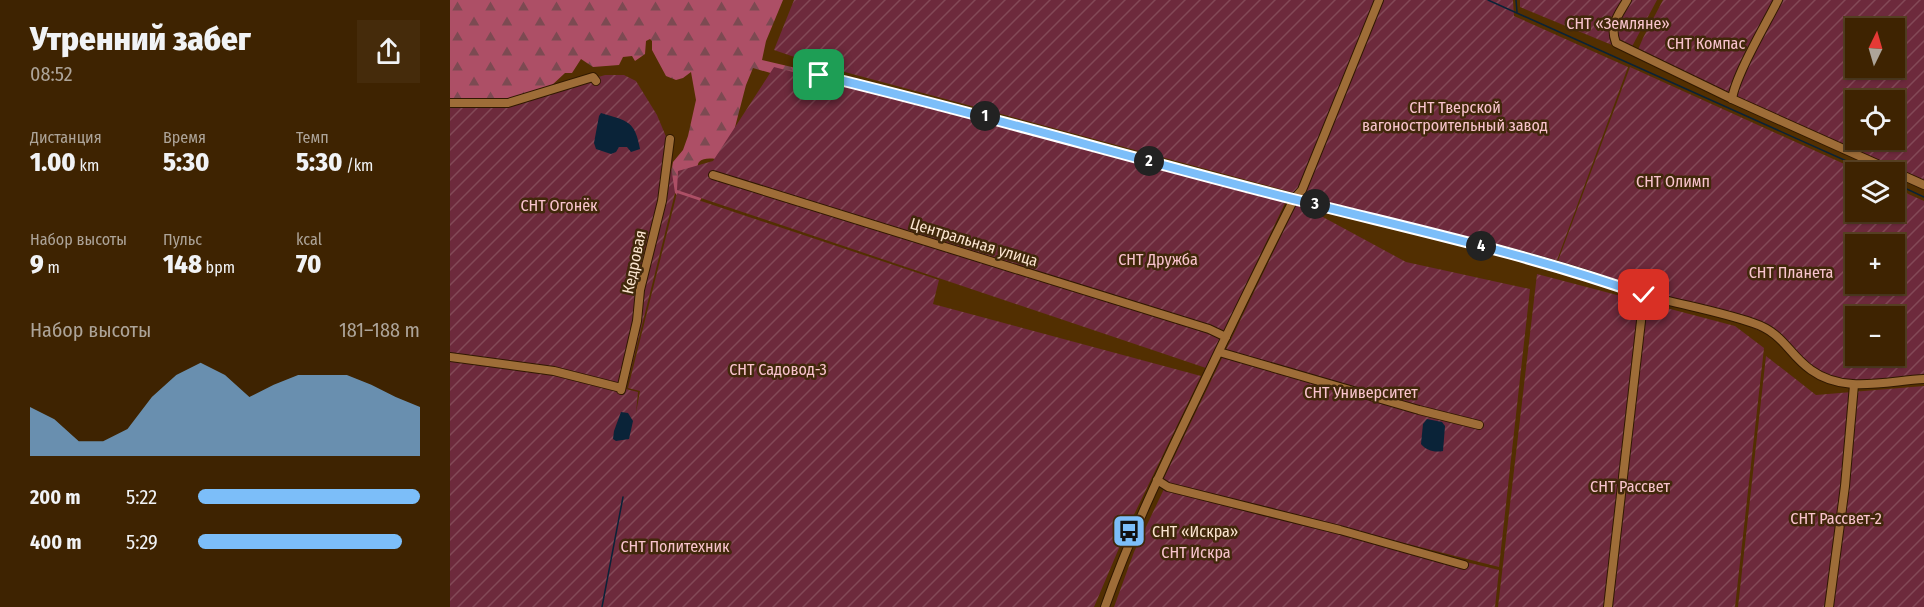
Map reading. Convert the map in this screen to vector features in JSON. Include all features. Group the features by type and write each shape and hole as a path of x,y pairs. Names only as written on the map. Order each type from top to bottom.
{"street":[{"path":"1105,607 1157,480 1294,199 1302,190 1379,0"},
{"path":"1627,0 1616,19 1612,32 1616,43 1732,99 1924,185"},
{"path":"1732,99 1745,65 1778,0"},
{"path":"819,75 1519,256 1592,276 1644,295 1754,323 1775,333 1810,370 1833,381 1854,385 1924,379"},
{"path":"450,103 508,103 593,77 596,81"},
{"name":"Кедровая","path":"450,357 554,371 621,389 637,321 640,290 662,201 670,139"},
{"name":"Центральная улица","path":"713,176 1209,329 1226,337"},
{"path":"1608,607 1644,295"},
{"path":"1219,351 1419,410 1479,425"},
{"path":"1829,607 1845,486 1854,385"},
{"path":"1157,480 1168,487 1340,530 1464,565"}],"green space":[{"path":"450,0 783,0 766,41 762,60 796,68 795,80 753,68 734,131 716,159 700,161 698,165 702,196 697,205 679,198 669,185 673,162 683,150 688,136 696,100 691,72 676,80 666,76 652,50 650,39 646,41 645,54 635,61 632,56 623,57 619,65 593,67 581,59 572,73 565,73 551,86 511,98 450,99"},
{"name":"СНТ Тверской вагоностроительный завод","path":"794,0 1513,0 1514,16 1628,67 1556,263 815,64 774,50"},
{"name":"СНТ «Земляне»","path":"1520,0 1657,0 1629,52 1520,7"},
{"name":"СНТ Компас","path":"1663,0 1776,0 1726,99 1635,57"},
{"path":"1780,0 1924,0 1924,186 1905,178 1905,162 1870,162 1730,100"},
{"name":"СНТ Дружба","path":"774,67 1286,201 1206,368 677,190 678,171 713,161"},
{"path":"1630,67 1845,164 1845,222 1905,222 1905,192 1924,201 1924,382 1857,388 1833,385 1808,373 1772,336 1739,322 1555,269"},
{"path":"605,75 624,75 636,81 657,115 667,139 675,193 626,389 638,392 636,413 640,391 628,388 677,193 939,280 933,304 1201,376 1128,527 1094,607 450,607 450,105 504,106"},
{"name":"СНТ Университет","path":"1297,203 1406,262 1530,289 1499,567 1162,482"},
{"name":"СНТ Рассвет","path":"1537,274 1735,326 1764,348 1735,607 1498,607"},
{"name":"СНТ Рассвет-2","path":"1766,356 1816,395 1924,386 1924,607 1738,607"},
{"name":"СНТ Искра","path":"1164,489 1499,570 1495,607 1114,607 1134,552"}],"water":[{"path":"601,113 618,118 633,127 640,149 631,152 627,147 619,147 611,154 596,149 594,143"},
{"path":"621,412 628,413 633,421 629,439 616,441 613,439 614,431"},
{"path":"1427,419 1442,422 1445,426 1443,451 1430,451 1421,444 1423,424"}],"waterway":[{"path":"1488,0 1849,162"},
{"path":"1516,0 1517,12"},
{"path":"1905,188 1924,197"},
{"path":"602,607 623,497"}],"place":[{"name":"СНТ «Искра»","path":"1129,531"}],"route":[{"path":"819,75 1519,256 1592,276 1644,295"}],"park label":[{"name":"СНТ Олимп","path":"1673,181"},
{"name":"СНТ Огонёк","path":"559,205"},
{"name":"СНТ Планета","path":"1791,272"},
{"name":"СНТ Садовод-3","path":"778,369"},
{"name":"СНТ Политехник","path":"675,546"}]}
